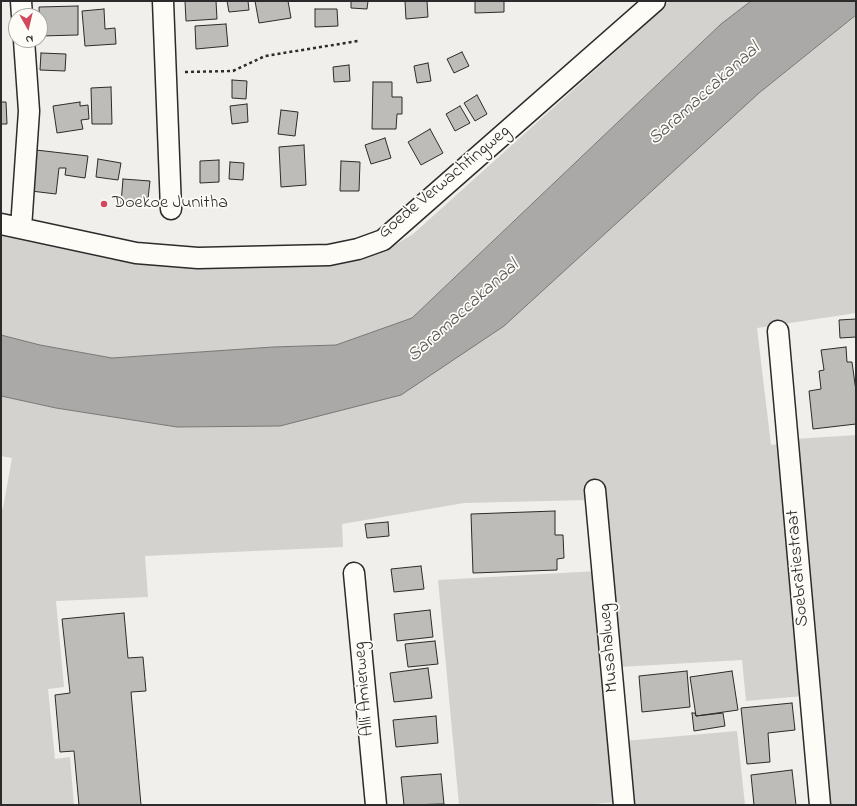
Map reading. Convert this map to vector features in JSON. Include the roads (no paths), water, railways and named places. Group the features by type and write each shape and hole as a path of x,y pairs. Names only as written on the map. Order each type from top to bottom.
{"street":[{"path":"163,1 171,209"},
{"name":"Goede Verwachtingweg","path":"1,224 136,253 198,258 329,255 358,249 383,240 655,1"},
{"path":"21,228 29,111 25,48"},
{"name":"Soebratiestraat","path":"778,331 820,805"},
{"name":"Musahalweg","path":"595,490 624,805"},
{"name":"Alli Amierweg","path":"354,573 376,805"}],"water":[{"name":"Saramaccakanaal","path":"751,1 856,1 856,15 759,93 504,326 401,395 280,426 177,427 56,408 1,396 1,335 40,345 112,358 273,347 336,345 412,318 721,24"}],"place":[{"name":"Doekoe Junitha","path":"104,204"}]}
